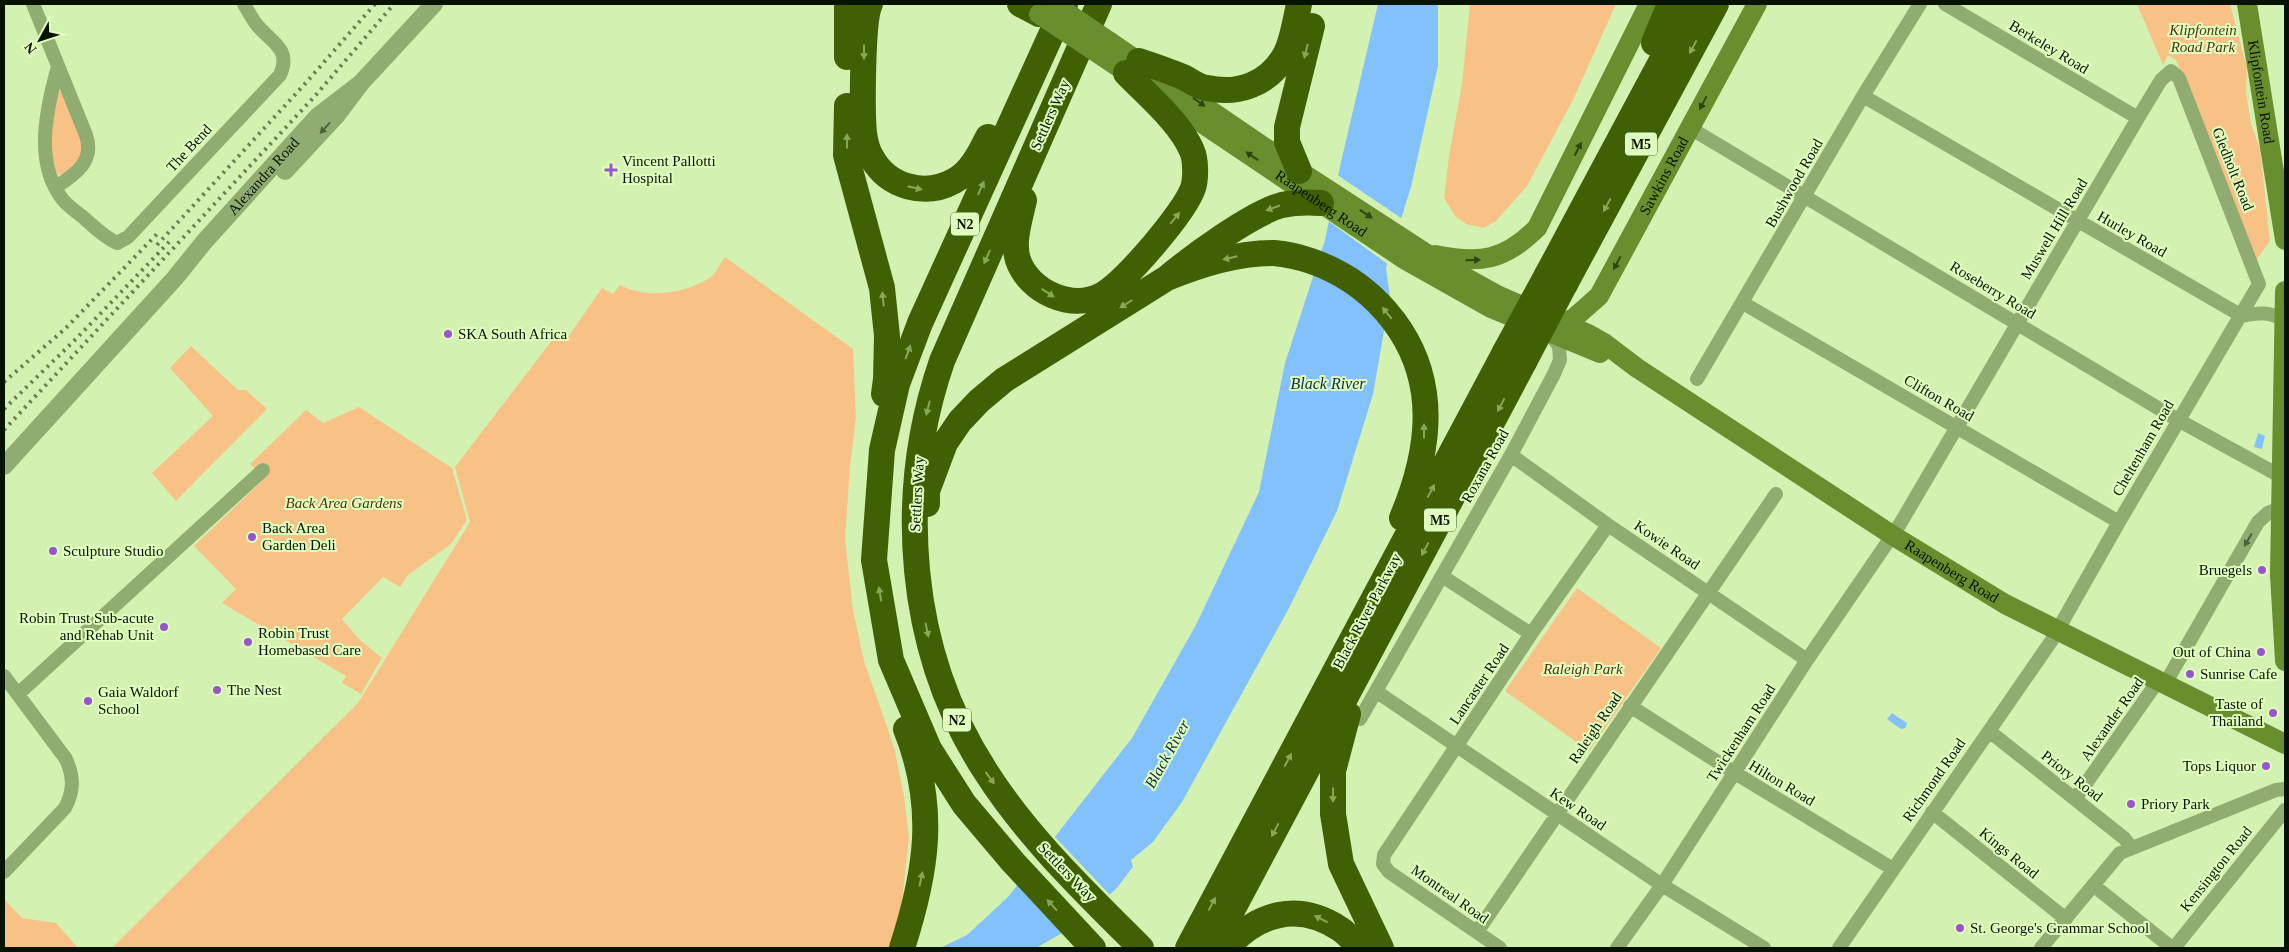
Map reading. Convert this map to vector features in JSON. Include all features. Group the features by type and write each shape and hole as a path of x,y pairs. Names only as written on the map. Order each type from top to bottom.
{"highway":[{"path":"847,4 846,155 882,288 887,336 886,379 877,442 882,450"},
{"path":"870,4 864,29 864,134 871,157 884,174 901,184 925,190 955,181 976,161 1040,32 1037,6"},
{"name":"N2","path":"1065,4 912,342 893,399 882,450 874,560 891,660 929,748 964,804 1013,862 1089,945"},
{"name":"Settlers Way","path":"1098,4 951,339 929,402 920,444 915,485 914,527 918,582 933,656 955,716 985,772 1036,840 1141,948"},
{"path":"1122,59 1182,77 1205,88 1240,90 1256,84 1269,74 1286,55 1300,4"},
{"path":"1299,171 1287,142 1287,127 1317,4"},
{"path":"1590,193 1670,4"},
{"name":"M5","path":"1556,279 1590,193 1692,4"},
{"name":"M5","path":"1556,279 1716,4"},
{"path":"1035,148 1017,223 1018,259 1029,279 1053,297 1080,301 1102,295 1120,281 1179,214 1193,187 1193,152 1122,59"},
{"path":"918,582 925,540 927,492 945,443 960,421 978,401 1004,380 1168,278 1184,263 1265,211 1298,202 1325,200"},
{"path":"1168,278 1234,256 1275,253 1296,256 1332,268 1355,282 1376,299 1400,329 1414,354 1424,393 1424,443 1333,771 1333,814 1341,864 1381,948"},
{"name":"Black River Parkway","path":"1196,948 1358,676 1514,357 1556,279"},
{"path":"891,660 895,700 911,741 920,775 927,826 924,863 906,938"},
{"path":"1227,948 1238,934 1258,921 1281,914 1312,915 1342,930 1360,948"}],"main road":[{"path":"1425,253 1464,260 1492,258 1508,252 1523,243 1537,228 1649,4"},
{"path":"1742,29 1757,4"},
{"name":"Klipfontein Road","path":"2247,4 2285,230 2285,240"},
{"name":"Raapenberg Road","path":"1037,6 1299,171 1325,200"},
{"name":"Sawkins Road","path":"1556,327 1574,318 1599,296 1742,29"},
{"name":"Raapenberg Road","path":"1122,59 1325,200 1399,246 1470,297 1504,314 1556,327 1604,343 1637,368 1892,535 2005,604 2285,744"},
{"name":"Raapenberg Road","path":"1399,246 1425,253 1476,284 1637,368"},
{"path":"2285,291 2282,477 2283,648 2285,661"},
{"path":"1599,296 1599,308 1595,326 1604,343"}],"street":[{"path":"33,4 86,135 90,150 86,162 56,187"},
{"name":"The Bend","path":"58,66 46,119 47,161 56,187 64,200 106,238 117,243 128,237 280,75 284,66 284,56 279,46 257,26 244,4"},
{"name":"Alexandra Road","path":"4,466 175,278 204,242 317,117 360,84 434,4"},
{"name":"Sawkins Road","path":"1742,29 1763,4"},
{"name":"Bushwood Road","path":"1697,379 1863,96 1920,4"},
{"name":"Berkeley Road","path":"1945,4 2138,118"},
{"name":"Muswell Hill Road","path":"1892,535 2138,118 2161,80 2171,71"},
{"name":"Gledholt Road","path":"2171,71 2179,78 2259,284"},
{"name":"Hurley Road","path":"1863,96 2242,316"},
{"name":"Roseberry Road","path":"1690,128 2178,420 2282,477"},
{"name":"Cheltenham Road","path":"2056,631 2259,284"},
{"name":"Clifton Road","path":"1743,303 2119,522"},
{"path":"2242,316 2258,312 2274,315 2285,320"},
{"name":"Roxana Road","path":"1360,719 1358,676 1442,576 1554,374 1560,360 1556,327"},
{"name":"Kowie Road","path":"1510,456 1807,660"},
{"path":"18,694 263,470"},
{"name":"Raleigh Road","path":"1477,932 1776,494"},
{"name":"Alexander Road","path":"2075,799 2161,682 2258,522 2268,512 2282,507"},
{"name":"Lancaster Road","path":"1383,864 1384,855 1456,746 1531,634 1608,525"},
{"name":"Twickenham Road","path":"1617,948 1662,885 1807,660 1892,535"},
{"path":"1442,576 1531,634"},
{"name":"Richmond Road","path":"1838,948 2052,641 2056,631"},
{"path":"4,676 66,759 71,771 73,784 71,797 65,808 4,872"},
{"name":"Kew Road","path":"1358,676 1556,814 1662,885 1764,948"},
{"name":"Hilton Road","path":"1630,706 1892,869"},
{"name":"Priory Road","path":"1989,730 2124,838 2132,848"},
{"path":"2041,948 2120,854 2276,790 2285,789"},
{"name":"Kensington Road","path":"2173,948 2285,810"},
{"name":"Kings Road","path":"1932,812 2066,919"},
{"name":"Montreal Road","path":"1383,864 1389,872 1500,948"},
{"path":"2094,885 2173,948"}],"green space":[{"path":"1470,4 1616,4 1574,98 1527,186 1496,221 1483,228 1466,224 1455,216 1444,198 1449,156 1462,84"},
{"name":"Klipfontein Road Park","path":"2137,4 2230,4 2247,68 2246,92 2251,124 2260,149 2270,241 2254,263 2176,60 2168,55 2163,65"},
{"path":"57,92 64,92 86,155 63,176 56,173 49,137"},
{"path":"725,257 853,349 856,417 850,466 845,539 853,610 864,661 894,747 904,796 909,838 899,928 891,948 112,948 358,703 470,522 455,467 553,339 568,337 602,288 613,294 620,285 641,292 664,293 676,291 698,284 711,277"},
{"path":"191,346 238,390 246,390 267,409 176,501 152,473 213,416 170,368"},
{"name":"Back Area Gardens","path":"359,407 452,468 467,520 451,544 408,575 400,587 383,577 342,619 360,640 382,658 361,694 342,683 346,676 222,603 236,589 194,546 262,481 264,478 250,464 306,410 323,423"},
{"name":"Raleigh Park","path":"1577,588 1661,648 1589,751 1505,691"},
{"path":"4,899 22,918 56,923 78,948 4,948"}],"water":[{"name":"Black River","path":"1378,4 1438,4 1438,66 1411,187 1386,268 1390,297 1373,394 1337,511 1288,610 1182,802 1153,842 1131,860 1133,867 1116,889 1071,928 1036,948 940,948 967,935 1008,897 1132,738 1196,625 1259,492 1285,363 1325,240"},
{"path":"2258,433 2265,436 2262,449 2254,447"},
{"path":"1892,713 1907,723 1905,728 1901,729 1887,719"}],"pier":[{"path":"1336,174 1404,220 1389,265 1327,220"},
{"path":"1053,835 1112,897 1072,930 1018,881"}],"railway":[{"path":"157,245 303,86 375,4"},
{"path":"4,430 315,96 394,4"},
{"path":"4,382 66,328 158,233"},
{"path":"4,409 77,338 171,240"}],"place":[{"name":"Vincent Pallotti Hospital","path":"611,170"},
{"name":"SKA South Africa","path":"448,334"},
{"name":"Back Area Garden Deli","path":"252,537"},
{"name":"Sculpture Studio","path":"53,551"},
{"name":"Bruegels","path":"2262,570"},
{"name":"Robin Trust Sub-acute and Rehab Unit","path":"164,627"},
{"name":"Robin Trust Homebased Care","path":"248,642"},
{"name":"Out of China","path":"2261,652"},
{"name":"Sunrise Cafe","path":"2190,674"},
{"name":"The Nest","path":"217,690"},
{"name":"Gaia Waldorf School","path":"88,701"},
{"name":"Taste of Thailand","path":"2273,713"},
{"name":"Tops Liquor","path":"2266,766"},
{"name":"Priory Park","path":"2131,804"},
{"name":"St. George's Grammar School","path":"1960,928"}]}
